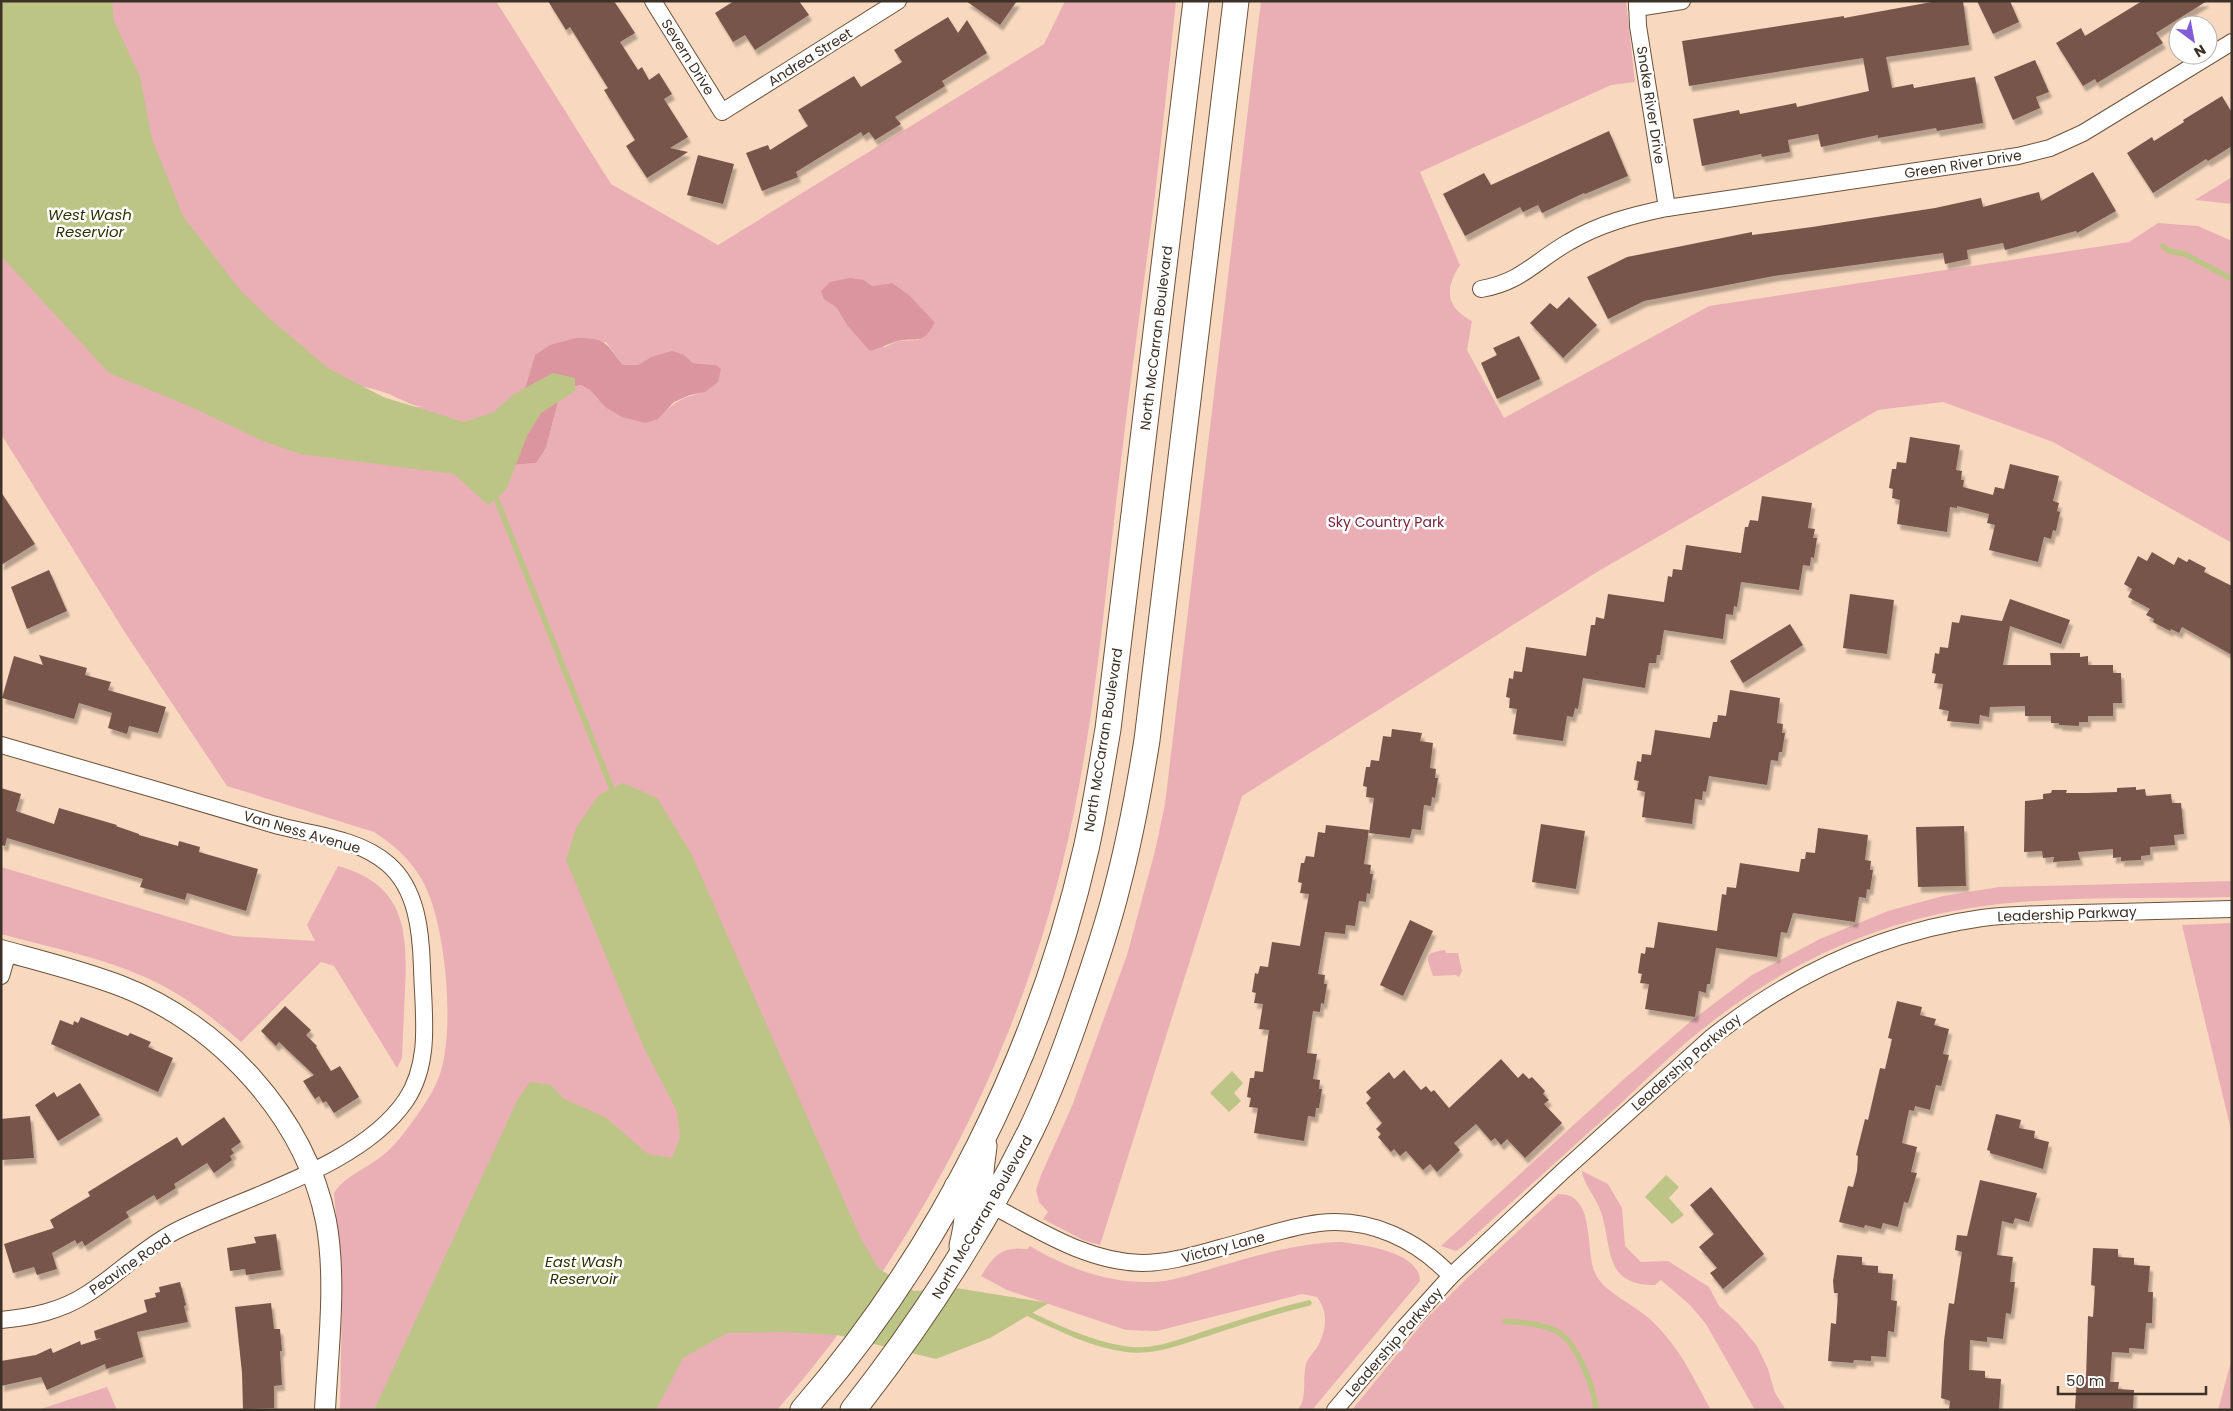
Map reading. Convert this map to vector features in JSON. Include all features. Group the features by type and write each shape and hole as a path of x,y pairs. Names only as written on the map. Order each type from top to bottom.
{"main road":[{"name":"North McCarran Boulevard","path":"803,1410 857,1343 929,1237 986,1132 1027,1040 1054,963 1082,866 1097,797 1128,572 1196,1"},
{"name":"North McCarran Boulevard","path":"853,1410 920,1322 956,1268 1032,1128 1064,1051 1092,975 1117,890 1136,805 1147,740 1236,1"},
{"path":"986,1132 981,1174 982,1190 986,1200 991,1205"},
{"path":"956,1268 967,1220 967,1206 963,1194 957,1187"}],"street":[{"name":"Severn Drive","path":"653,1 722,112"},
{"name":"Andrea Street","path":"722,112 898,1"},
{"path":"1637,5 1682,1"},
{"name":"Snake River Drive","path":"1637,5 1638,26 1667,208"},
{"name":"Green River Drive","path":"1481,289 1501,286 1520,276 1569,241 1602,225 1633,215 1667,208 2018,156 2050,148 2105,121 2232,42"},
{"name":"Van Ness Avenue","path":"1,745 282,826 345,842 367,850 387,863 398,875 411,897 421,944 424,1045 420,1075 406,1100 383,1126 362,1144 310,1171"},
{"name":"Leadership Parkway","path":"1335,1410 1404,1328 1451,1276 1712,1037 1744,1012 1815,970 1860,950 1903,936 1983,918 2232,909"},
{"path":"1,976 4,951 122,986 177,1013 192,1023 224,1050 261,1088 288,1126 310,1171 320,1199 328,1242 330,1300 325,1410"},
{"name":"Peavine Road","path":"1,1320 30,1317 56,1310 85,1296 144,1251 171,1234 310,1171"},
{"name":"Victory Lane","path":"991,1205 1085,1253 1115,1261 1142,1263 1168,1261 1293,1228 1320,1223 1345,1224 1373,1228 1395,1235 1432,1257 1451,1276"}],"green space":[{"path":"1,1 496,1 611,184 718,245 1044,44 1065,1 1176,1 1154,203 1095,685 1074,812 1054,894 1029,975 999,1054 964,1130 924,1205 880,1276 830,1345 777,1410 340,1410 342,1289 334,1193 347,1179 388,1151 412,1123 425,1104 439,1077 447,1033 446,977 437,922 430,898 422,880 407,859 395,847 374,832 227,786 126,634 1,434","holes":["864,280 872,286 892,283 919,340 898,341 885,347 847,325 836,307","606,342 623,365 638,365 651,357 684,355 693,363 716,365 705,392 679,401 658,419 605,407 590,390 581,385 569,388 558,402 546,448 535,463 501,466 517,403 526,385 535,355","339,383 374,389 424,407 283,401"]},
{"name":"Sky Country Park","path":"1261,1 1626,1 1635,82 1611,85 1420,172 1460,265 1451,282 1450,297 1457,310 1472,321 1467,350 1504,418 1709,306 2129,242 2158,223 2198,226 2232,241 2232,543 2053,442 1943,402 1878,410 1597,572 1242,796 1100,1245 1083,1240 1043,1219 1048,1212 1039,1202 1036,1190 1072,1106 1127,955 1155,851 1165,804"},
{"path":"2232,177 2232,204 2195,200"},
{"path":"338,866 360,874 377,884 389,897 403,928 406,967 402,1058 397,1068 334,966 321,962 241,1042 195,1006 171,990 145,977 92,958 1,934 1,867 233,936 315,941 307,925"},
{"path":"2232,881 2232,897 2067,899 1970,908 1896,925 1826,952 1760,988 1729,1009 1678,1050 1462,1247 1456,1251 1441,1246 1624,1079 1691,1021 1752,975 1820,939 1888,911 1943,896 1999,887"},
{"path":"2232,923 2232,1134 2182,925"},
{"path":"1445,950 1446,953 1458,953 1462,971 1459,977 1456,975 1433,976 1428,957 1433,953"},
{"path":"1582,1171 1608,1184 1622,1208 1625,1246 1641,1262 1668,1261 1709,1287 1719,1306 1738,1323 1757,1346 1768,1369 1775,1393 1786,1410 1755,1410 1706,1324 1689,1304 1661,1280 1655,1285 1638,1283 1626,1279 1618,1272 1613,1262 1601,1212 1584,1180"},
{"path":"1558,1194 1570,1196 1579,1203 1584,1213 1593,1265 1600,1282 1614,1294 1646,1315 1662,1331 1685,1363 1711,1410 1352,1410 1425,1320"},
{"path":"1341,1242 1376,1248 1401,1257 1411,1263 1418,1271 1420,1281 1312,1410 1298,1410 1304,1394 1306,1364 1319,1344 1324,1332 1325,1314 1317,1297 1302,1294 1157,1331 1126,1330 1007,1290 981,1276 999,1254 1011,1249 1027,1249 1030,1246 1058,1261 1088,1273 1118,1280 1159,1282 1176,1279 1278,1250"},
{"path":"2232,1358 2232,1410 2218,1410"},
{"path":"107,1387 117,1410 38,1410"}],"shaded area":[{"path":"850,278 864,280 872,286 892,283 909,295 935,323 922,338 897,341 870,351 847,325 836,307 824,299 821,291 830,282"},
{"path":"576,338 594,339 605,343 623,365 638,365 651,357 672,351 684,355 693,363 716,365 721,369 718,382 705,392 690,395 674,402 658,419 645,423 622,417 605,407 590,390 581,385 569,388 558,402 546,448 536,463 501,466 517,403 526,385 535,355 550,345"}],"water":[{"name":"West Wash Reservior","path":"1,1 112,1 114,21 140,77 152,139 183,216 241,291 268,317 328,368 383,397 464,422 492,413 514,394 553,373 575,378 575,391 541,413 527,436 506,490 488,505 454,474 300,454 263,441 189,406 109,373 1,256"},
{"name":"East Wash Reservoir","path":"623,783 657,798 691,853 861,1239 878,1268 914,1291 956,1288 1049,1303 990,1338 936,1359 837,1335 783,1332 727,1333 683,1358 656,1410 374,1410 517,1101 530,1082 551,1085 564,1099 605,1117 648,1154 672,1158 680,1137 677,1111 644,1048 566,860 576,828 599,795"},
{"path":"1232,1071 1243,1083 1234,1093 1241,1101 1229,1112 1210,1093"},
{"path":"1666,1175 1679,1187 1669,1198 1684,1215 1672,1224 1645,1197"}],"building":[{"path":"548,1 614,1 635,33 620,42 638,70 642,67 649,80 659,73 672,94 664,99 688,137 670,148 688,152 647,178 626,146 635,140 604,90 608,88 570,27 566,30"},
{"path":"734,1 799,1 809,15 755,50 745,35 733,42 715,13"},
{"path":"966,1 1017,1 1000,25"},
{"path":"1937,1 1963,1 1969,45 1886,57 1892,88 1913,84 1914,88 1975,77 1983,123 1937,131 1936,128 1878,138 1878,135 1821,147 1818,134 1788,140 1790,152 1762,157 1761,154 1702,166 1693,119 1739,110 1740,114 1796,103 1797,107 1869,91 1863,58 1689,86 1682,41 1844,16 1844,18"},
{"path":"1977,1 2010,1 2019,22 1993,34"},
{"path":"2142,1 2207,1 2185,15 2168,15 2168,25 2156,33 2163,43 2097,83 2095,79 2083,86 2056,43 2081,28 2085,36"},
{"path":"948,17 958,33 967,20 987,53 942,81 945,86 895,117 901,124 875,140 869,132 863,136 861,132 796,172 798,177 762,191 746,153 768,145 770,150 808,126 798,110 854,76 861,87 902,62 894,50"},
{"path":"2035,60 2049,92 2036,97 2040,108 2013,120 1994,77"},
{"path":"2222,96 2232,113 2232,146 2208,161 2206,159 2153,193 2127,153 2152,137 2154,141 2184,122 2183,120"},
{"path":"1609,131 1628,176 1584,193 1542,213 1538,205 1523,212 1520,207 1465,236 1443,194 1484,173 1491,185"},
{"path":"698,155 734,164 723,204 687,195"},
{"path":"2093,172 2116,211 2077,233 2076,231 2005,250 2003,243 1967,250 1968,259 1945,264 1943,253 1774,276 1644,301 1608,319 1587,277 1627,257 1752,232 1752,235 1812,227 1935,208 1981,198 1983,207 2039,192 2041,201"},
{"path":"1569,297 1597,325 1563,358 1530,323 1550,303 1557,309"},
{"path":"1519,336 1540,379 1497,399 1481,363 1497,355 1493,348"},
{"path":"1910,437 1960,445 1956,470 1962,471 1961,480 1964,480 1963,487 1993,495 1995,487 2004,489 2010,464 2059,476 2053,501 2059,503 2057,511 2060,512 2056,531 2053,530 2051,539 2044,537 2038,562 1989,550 1995,525 1987,523 1989,514 1957,506 1957,508 1950,507 1947,532 1897,524 1900,500 1892,498 1893,489 1889,488 1892,469 1896,469 1897,462 1906,463"},
{"path":"1,492 35,544 1,565"},
{"path":"1762,496 1812,503 1808,528 1815,529 1813,538 1817,538 1814,558 1811,557 1810,566 1803,565 1799,590 1741,582 1737,607 1734,606 1733,615 1726,614 1723,639 1664,630 1660,655 1657,655 1656,663 1649,663 1645,688 1583,678 1578,709 1575,708 1573,717 1567,716 1563,741 1513,734 1517,709 1509,708 1510,698 1506,697 1509,678 1513,679 1514,671 1522,672 1526,647 1586,656 1591,625 1595,625 1596,617 1604,619 1608,594 1664,602 1668,576 1672,577 1673,569 1682,570 1686,545 1741,553 1745,527 1748,527 1750,520 1758,521"},
{"path":"2152,552 2174,565 2178,557 2187,562 2189,559 2206,568 2204,572 2232,586 2232,655 2182,627 2179,633 2171,629 2170,631 2153,622 2154,619 2146,615 2150,609 2128,597 2132,589 2124,584 2138,556 2147,561"},
{"path":"49,570 67,611 27,629 11,587"},
{"path":"1850,594 1894,600 1887,654 1843,648"},
{"path":"2010,599 2070,620 2061,644 2010,626 2003,665 2051,665 2050,653 2080,653 2080,657 2088,656 2088,665 2113,665 2113,673 2121,673 2122,703 2113,703 2113,716 2088,716 2088,722 2079,722 2079,726 2059,725 2059,723 2051,723 2051,716 2025,716 2025,706 1990,707 1989,717 1980,715 1979,724 1947,721 1949,711 1939,709 1943,684 1934,683 1936,674 1932,673 1935,653 1939,654 1940,647 1948,648 1952,622 1959,623 1961,615 2002,621"},
{"path":"1790,624 1803,645 1743,683 1730,661"},
{"path":"39,655 87,668 85,675 111,682 108,690 166,707 158,733 129,726 127,734 108,728 112,713 79,703 74,719 2,698 14,656 43,665"},
{"path":"1730,690 1780,698 1777,723 1783,724 1782,733 1785,733 1782,752 1779,752 1778,761 1771,760 1767,785 1709,776 1706,792 1703,791 1702,800 1695,799 1692,824 1642,817 1645,792 1637,790 1639,781 1634,780 1637,761 1641,762 1642,754 1651,755 1655,730 1710,738 1713,722 1717,722 1718,715 1726,716"},
{"path":"1392,729 1422,733 1420,741 1433,743 1430,768 1436,769 1435,778 1438,778 1435,798 1432,797 1431,806 1424,805 1421,830 1412,829 1410,838 1369,833 1374,798 1366,797 1367,787 1363,786 1366,767 1370,767 1371,760 1379,761 1383,736 1391,737"},
{"path":"2136,787 2136,790 2145,789 2146,796 2171,794 2172,803 2181,803 2184,834 2174,835 2175,845 2150,847 2150,855 2141,856 2141,860 2121,861 2121,857 2113,858 2113,849 2078,852 2080,860 2053,862 2054,857 2043,858 2042,851 2024,852 2025,801 2043,799 2043,794 2051,793 2052,790 2067,790 2066,793 2117,792 2117,788"},
{"path":"1,788 21,794 16,811 54,824 59,808 178,846 179,841 200,847 199,852 258,869 246,911 187,893 185,900 140,887 143,879 7,838 5,846 1,845"},
{"path":"1541,824 1585,831 1576,889 1532,882"},
{"path":"1326,825 1369,830 1364,864 1371,865 1370,874 1373,874 1370,894 1367,893 1366,902 1359,901 1355,926 1346,925 1345,934 1325,932 1318,974 1325,975 1324,984 1327,984 1324,1004 1321,1003 1320,1012 1313,1011 1307,1053 1317,1054 1313,1079 1320,1080 1319,1089 1322,1089 1319,1108 1316,1108 1315,1117 1308,1116 1304,1141 1254,1133 1258,1108 1249,1107 1251,1098 1247,1097 1250,1078 1254,1078 1255,1071 1263,1072 1269,1030 1259,1029 1263,1004 1254,1003 1256,993 1252,992 1255,973 1258,974 1260,966 1268,967 1272,942 1300,946 1309,894 1300,893 1302,883 1298,882 1301,863 1304,863 1306,856 1314,857 1318,832 1325,833"},
{"path":"1964,826 1966,886 1918,887 1916,827"},
{"path":"1818,828 1868,835 1865,860 1871,861 1870,870 1873,870 1870,890 1867,889 1866,898 1859,897 1855,922 1793,913 1787,933 1781,932 1777,957 1716,948 1710,984 1707,984 1706,993 1699,991 1695,1017 1645,1009 1649,984 1640,983 1642,974 1638,973 1641,953 1645,954 1646,947 1654,948 1658,922 1717,931 1722,894 1726,895 1727,887 1736,888 1740,863 1799,872 1801,859 1805,859 1806,852 1815,853"},
{"path":"1410,920 1433,931 1403,996 1380,985"},
{"path":"1897,1001 1922,1007 1920,1015 1936,1019 1934,1025 1949,1029 1943,1054 1949,1055 1941,1086 1936,1085 1930,1110 1915,1106 1914,1111 1909,1110 1902,1143 1917,1147 1911,1172 1917,1173 1908,1203 1904,1202 1898,1227 1883,1223 1881,1229 1865,1225 1864,1228 1839,1222 1848,1186 1853,1187 1857,1171 1858,1156 1856,1155 1865,1119 1868,1120 1880,1068 1885,1069 1892,1039 1888,1038"},
{"path":"285,1006 311,1030 306,1035 317,1046 331,1071 340,1066 359,1097 334,1113 326,1101 323,1103 319,1096 315,1099 303,1081 314,1075 279,1042 276,1046 261,1031"},
{"path":"81,1017 128,1036 130,1033 151,1042 148,1047 173,1058 158,1092 51,1044 60,1020 73,1025 74,1021 78,1023"},
{"path":"1501,1059 1518,1078 1523,1073 1529,1079 1532,1077 1545,1091 1543,1094 1549,1100 1544,1104 1562,1123 1525,1158 1507,1139 1501,1145 1495,1138 1491,1141 1476,1124 1454,1143 1460,1150 1437,1172 1430,1164 1423,1170 1406,1151 1400,1156 1394,1149 1391,1152 1378,1137 1381,1134 1376,1129 1382,1123 1366,1103 1371,1098 1366,1092 1389,1072 1394,1079 1404,1070 1421,1090 1426,1086 1431,1092 1434,1090 1449,1108"},
{"path":"80,1083 100,1115 58,1141 35,1105 54,1092 57,1097"},
{"path":"1996,1114 2021,1120 2019,1128 2035,1131 2034,1138 2049,1142 2043,1169 1990,1153 1987,1150"},
{"path":"30,1116 34,1158 1,1160 1,1119"},
{"path":"224,1117 241,1142 231,1149 234,1153 230,1156 232,1160 214,1173 207,1163 174,1184 176,1188 157,1200 154,1195 126,1212 129,1217 85,1246 82,1241 77,1244 75,1240 52,1253 57,1269 37,1275 34,1267 13,1273 4,1244 54,1228 50,1220 90,1196 88,1192 177,1137 182,1146"},
{"path":"1980,1180 2037,1193 2029,1222 2015,1218 2013,1224 2002,1221 1997,1255 2013,1257 2010,1282 2015,1282 2011,1314 2006,1313 2003,1339 1987,1337 1987,1342 1970,1340 1969,1370 1985,1371 1985,1378 2001,1379 1999,1410 1949,1410 1950,1401 1941,1398 1944,1341 1949,1303 1954,1304 1962,1252 1955,1250 1957,1235 1967,1236"},
{"path":"1711,1187 1764,1254 1723,1289 1710,1273 1717,1268 1699,1247 1714,1234 1690,1205"},
{"path":"276,1234 281,1270 246,1275 245,1269 230,1271 227,1248 256,1243 254,1237"},
{"path":"2093,1248 2118,1249 2118,1257 2134,1258 2134,1265 2150,1266 2148,1292 2153,1292 2152,1323 2146,1323 2144,1349 2129,1348 2129,1353 2112,1352 2110,1382 2119,1382 2118,1389 2134,1390 2133,1410 2075,1409 2077,1376 2086,1377 2088,1316 2093,1317 2095,1286 2091,1285"},
{"path":"1837,1255 1862,1257 1862,1265 1878,1266 1878,1273 1893,1274 1891,1300 1897,1301 1894,1332 1888,1331 1886,1357 1871,1356 1871,1361 1854,1360 1853,1363 1828,1361 1831,1323 1836,1324 1838,1293 1834,1293 1833,1281"},
{"path":"180,1282 188,1322 137,1332 143,1357 106,1369 105,1364 47,1390 41,1377 1,1386 1,1361 36,1355 51,1348 53,1353 80,1341 81,1345 102,1338 96,1339 94,1331 147,1312 144,1300 156,1297 155,1293 160,1292 159,1287"},
{"path":"271,1303 274,1329 280,1329 282,1385 274,1386 274,1408 243,1409 242,1373 235,1307"}],"waterway":[{"path":"2163,246 2169,251 2185,254 2232,279"},
{"path":"496,498 612,789"},
{"path":"1025,1312 1086,1339 1112,1347 1137,1350 1172,1345 1263,1315 1309,1303"},
{"path":"1505,1321 1546,1327 1558,1332 1565,1338 1584,1367 1589,1379 1596,1410"}]}
